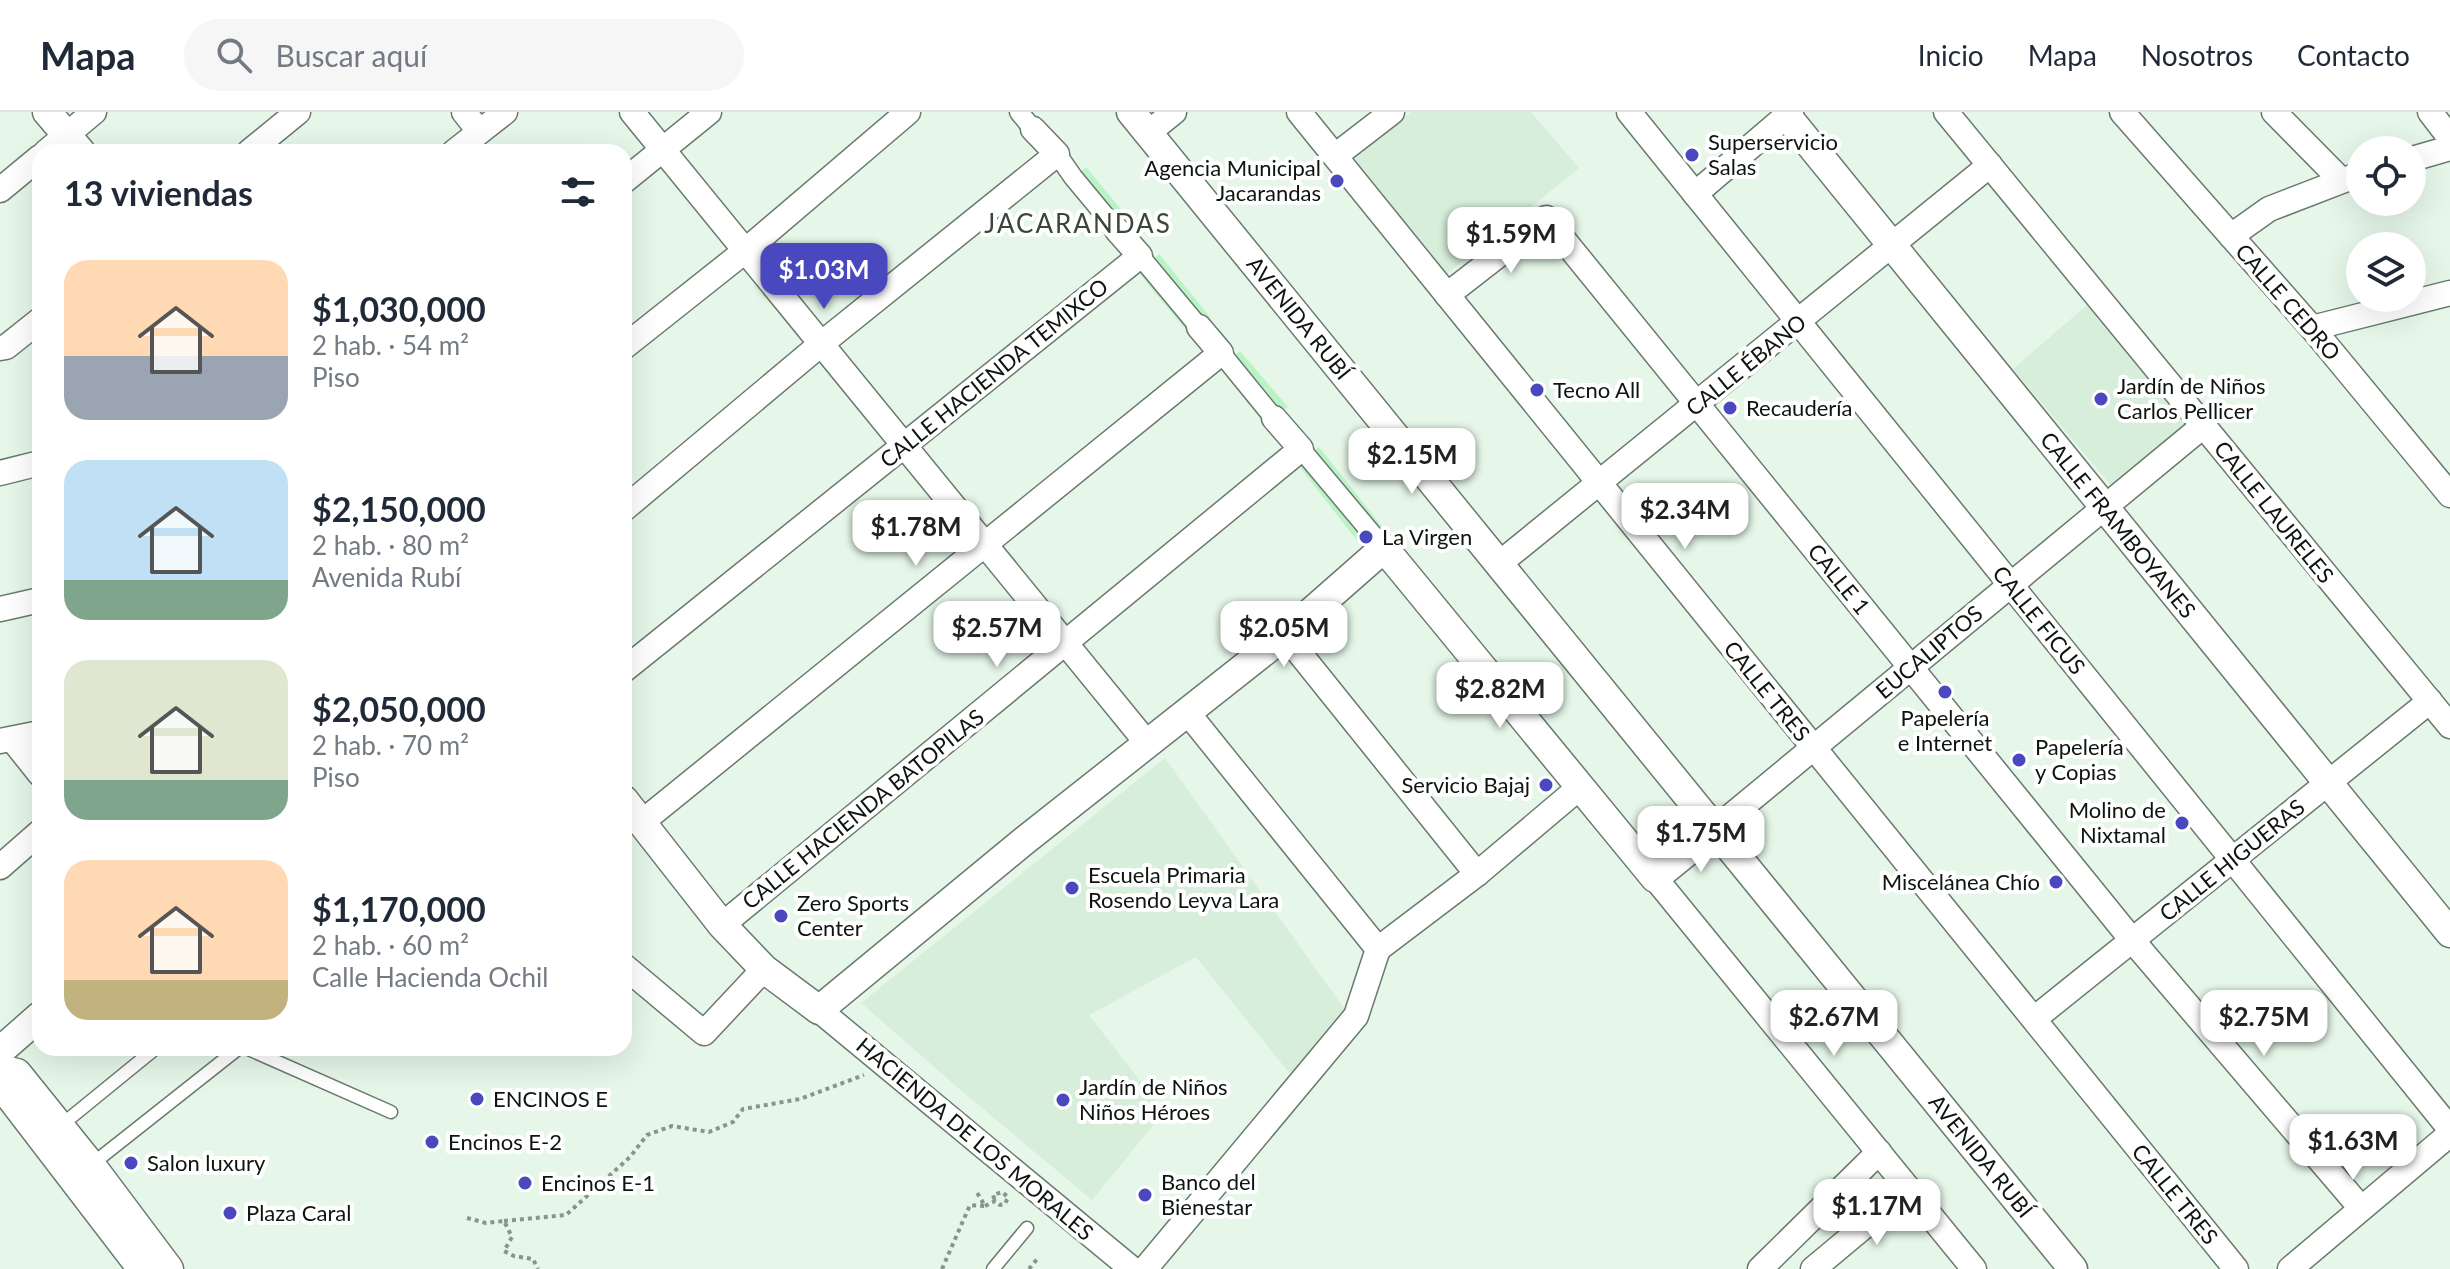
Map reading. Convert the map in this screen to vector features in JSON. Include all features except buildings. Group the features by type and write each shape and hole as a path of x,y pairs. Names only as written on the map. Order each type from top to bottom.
{"street":[{"path":"47,112 64,144"},
{"path":"67,144 94,112"},
{"path":"259,144 298,112"},
{"path":"464,112 479,131"},
{"path":"464,144 505,112"},
{"path":"632,112 1147,743"},
{"path":"632,175 709,112"},
{"path":"632,341 745,251 908,112"},
{"path":"1139,122 1174,112"},
{"name":"CALLE TRES","path":"1299,112 2236,1269"},
{"path":"1335,156 1392,112"},
{"name":"CALLE FICUS","path":"1629,112 2450,1131"},
{"name":"CALLE LAURELES","path":"1946,112 2450,726"},
{"name":"CALLE CEDRO","path":"2122,112 2312,328 2450,495"},
{"path":"2274,112 2346,174"},
{"path":"2430,112 2450,138"},
{"path":"1695,194 1789,114"},
{"name":"CALLE FRAMBOYANES","path":"1789,114 1892,247 2450,933"},
{"path":"1026,121 1057,154 1384,548 1974,1269"},
{"name":"AVENIDA RUBÍ","path":"1139,122 2073,1269"},
{"path":"2426,155 2450,148"},
{"path":"632,502 821,344 1057,154"},
{"path":"0,190 32,164"},
{"name":"CALLE ÉBANO","path":"1500,563 1990,165"},
{"path":"2231,236 2269,209 2346,179"},
{"name":"CALLE 1","path":"1447,295 1546,218 2132,940 2360,1207"},
{"name":"CALLE HACIENDA TEMIXCO","path":"632,664 1140,256"},
{"path":"2312,328 2450,293"},
{"path":"0,348 6,347 32,326"},
{"path":"1221,353 984,543 633,811 722,925 764,969 819,1010 1285,635 1384,548"},
{"name":"EUCALIPTOS","path":"1655,878 2203,426"},
{"name":"CALLE HACIENDA BATOPILAS","path":"722,925 1301,449"},
{"path":"0,473 32,465"},
{"path":"0,609 32,602"},
{"path":"1285,635 1477,874"},
{"name":"CALLE HIGUERAS","path":"2034,1019 2430,701"},
{"path":"1187,712 1378,949"},
{"path":"6,740 32,735"},
{"path":"6,740 32,766"},
{"path":"1145,1269 1356,1016 1378,949 1477,874 1580,787"},
{"path":"0,867 32,839"},
{"path":"632,973 704,1033 764,969"},
{"name":"HACIENDA DE LOS MORALES","path":"819,1010 1132,1269"},
{"path":"32,1025 1,1062 1,1085 52,1134 91,1165 169,1269"},
{"path":"2290,1269 2450,1131"},
{"path":"52,1134 142,1269"},
{"path":"1760,1269 1879,1152"},
{"path":"1813,1269 1909,1189"}],"lane":[{"path":"52,1134 146,1056"},
{"path":"91,1165 229,1056"},
{"path":"264,1056 391,1112"},
{"path":"993,1269 1027,1228"}],"path":[{"path":"467,1218 486,1223 566,1215 630,1157 647,1135 672,1126 709,1132 733,1122 743,1109 800,1099 889,1066"},
{"path":"976,1191 985,1206"},
{"path":"942,1269 970,1205 985,1206 995,1201"},
{"path":"504,1221 512,1237 504,1251 533,1259 538,1269"},
{"path":"1029,1269 1038,1258"}],"shaded area":[{"path":"1411,112 1531,112 1579,168 1447,274 1353,157"},
{"name":"Jardín de Niños Carlos Pellicer","path":"2087,305 2188,428 2114,489 2013,369"},
{"path":"1165,758 1346,1011 1291,1075 1196,957 1089,1015 1164,1112 1092,1200 861,1003"}],"green space":[{"path":"1086,167 1129,219 1110,236 1067,183"},
{"path":"1159,254 1210,317 1190,335 1139,273"},
{"path":"1240,351 1288,407 1265,424 1220,368"},
{"path":"1319,447 1384,529 1362,547 1298,465"}],"place":[{"name":"Superservicio Salas","path":"1692,155"},
{"name":"Agencia Municipal Jacarandas","path":"1337,181"},
{"name":"Tecno All","path":"1537,390"},
{"name":"Jardín de Niños Carlos Pellicer","path":"2101,399"},
{"name":"Recaudería","path":"1730,408"},
{"name":"La Virgen","path":"1366,537"},
{"name":"Papelería e Internet","path":"1945,692"},
{"name":"Papelería y Copias","path":"2019,760"},
{"name":"Servicio Bajaj","path":"1546,785"},
{"name":"Molino de Nixtamal","path":"2182,823"},
{"name":"Miscelánea Chío","path":"2056,882"},
{"name":"Escuela Primaria Rosendo Leyva Lara","path":"1072,888"},
{"name":"Zero Sports Center","path":"781,916"},
{"name":"ENCINOS E","path":"477,1099"},
{"name":"Jardín de Niños Niños Héroes","path":"1063,1100"},
{"name":"Encinos E-2","path":"432,1142"},
{"name":"Salon luxury","path":"131,1163"},
{"name":"Encinos E-1","path":"525,1183"},
{"name":"Banco del Bienestar","path":"1145,1195"},
{"name":"Plaza Caral","path":"230,1213"}],"district":[{"name":"JACARANDAS","path":"1078,224"}]}
